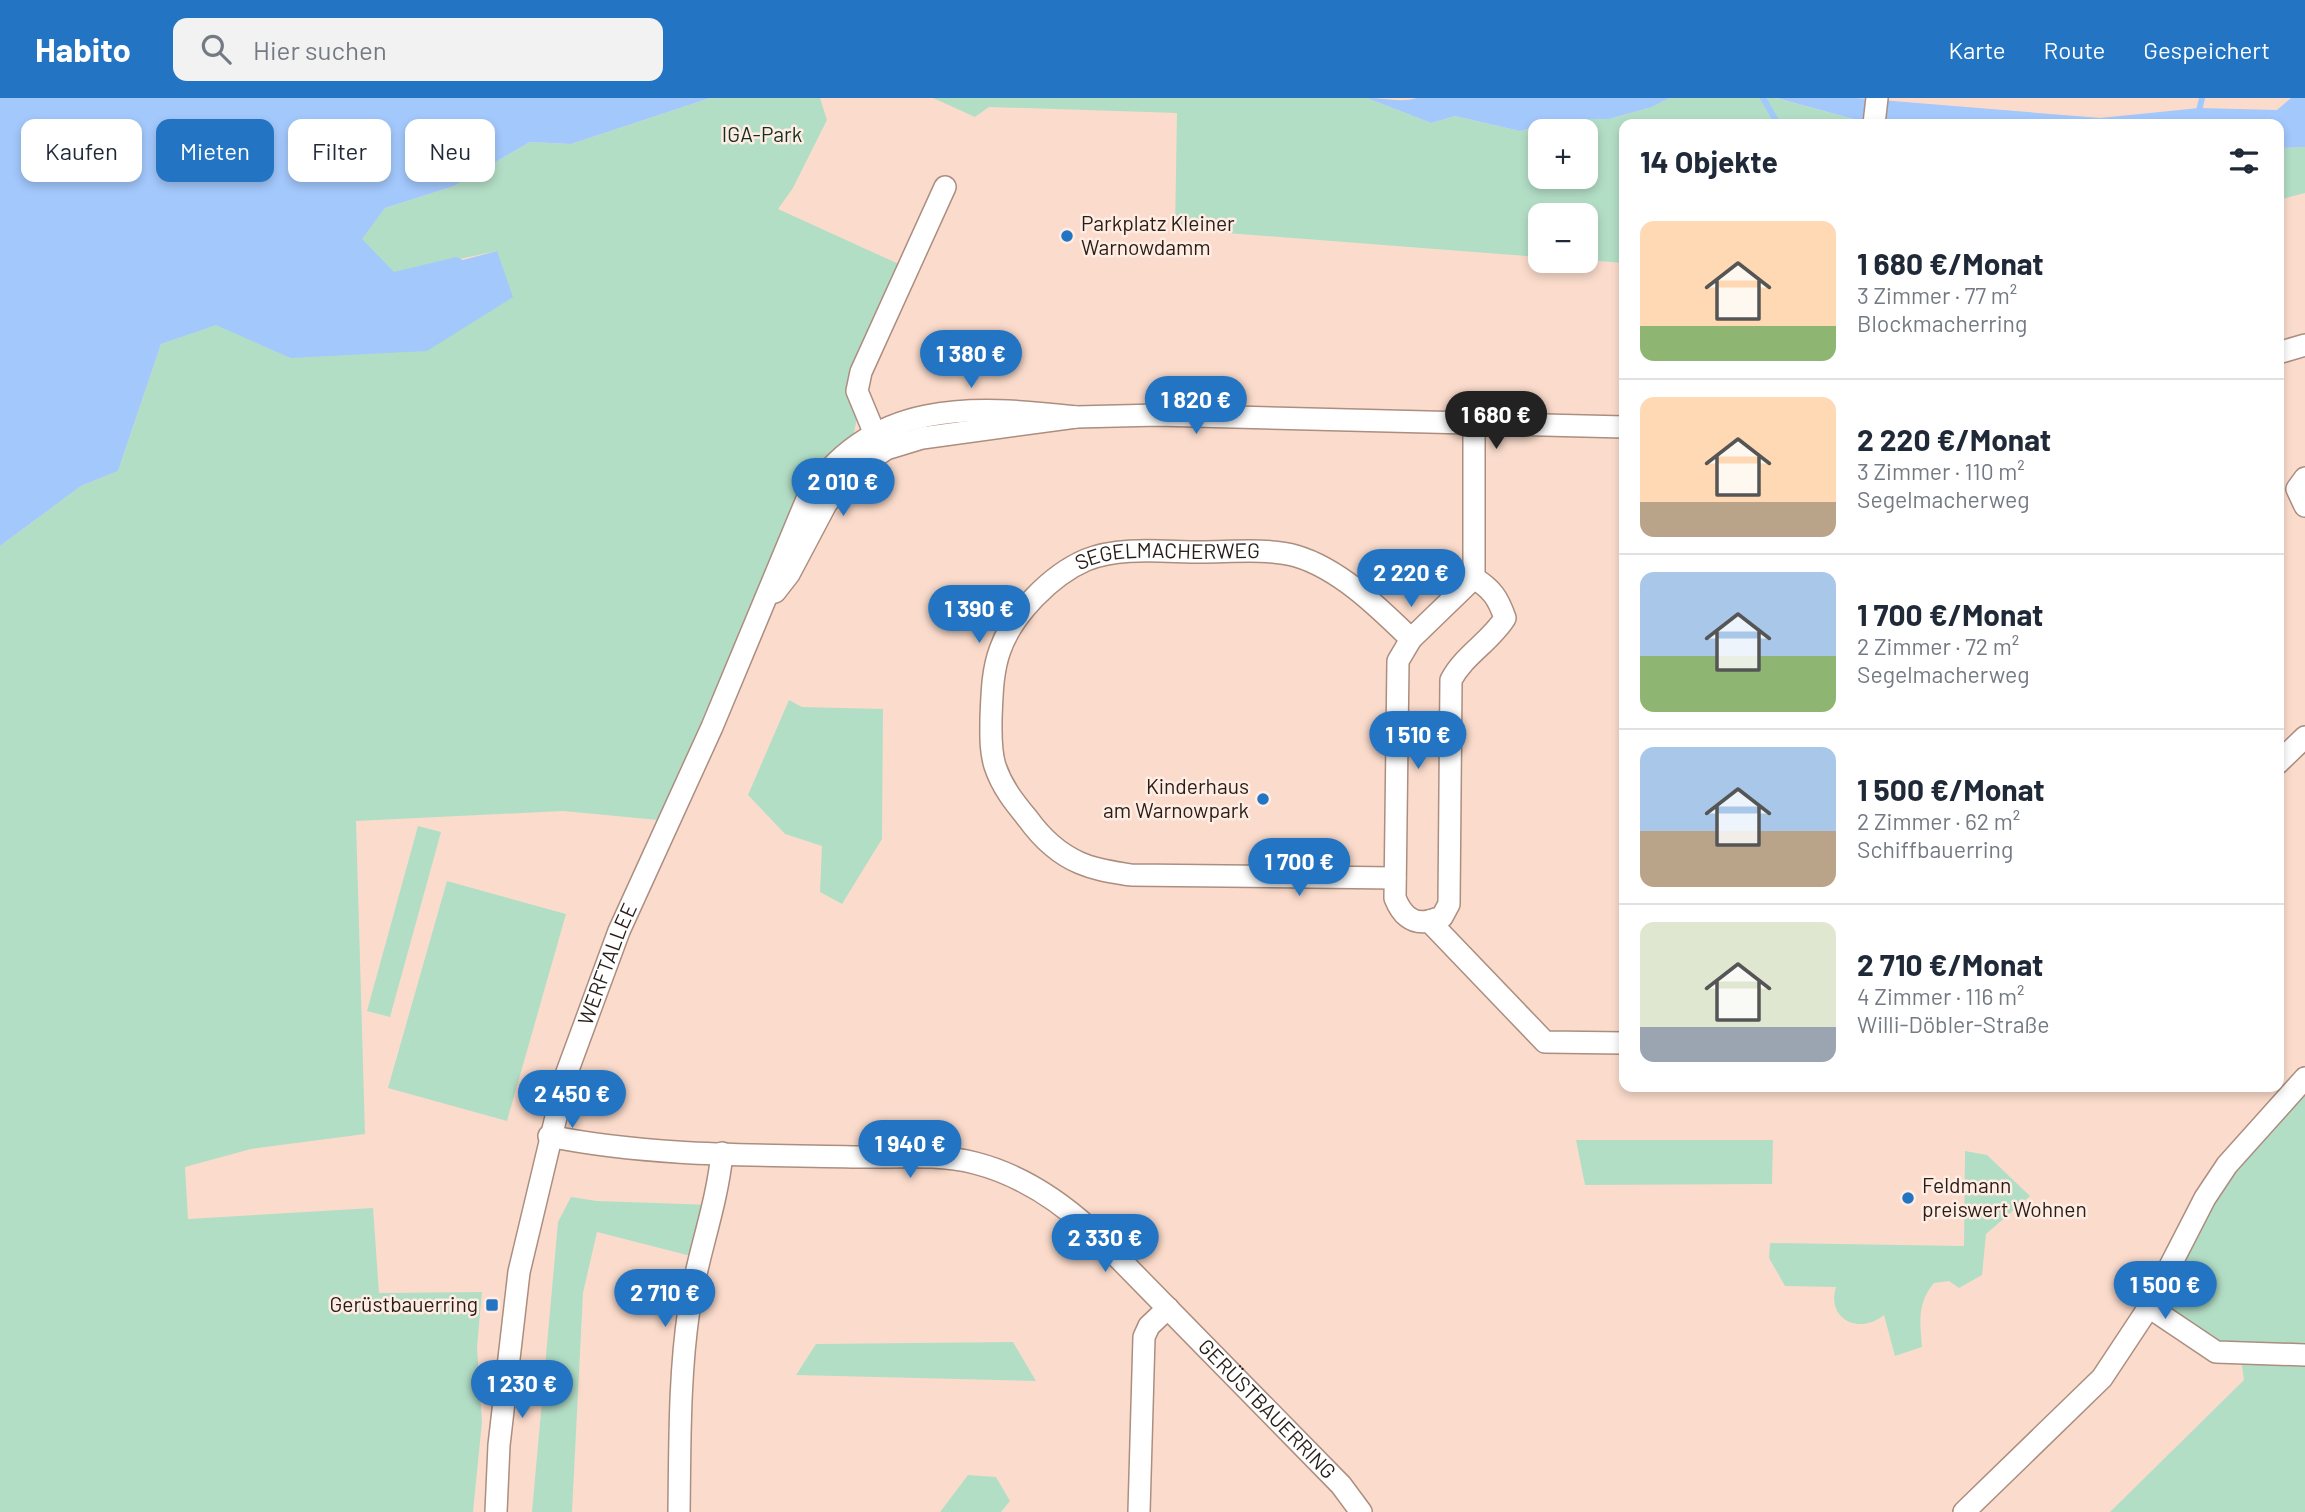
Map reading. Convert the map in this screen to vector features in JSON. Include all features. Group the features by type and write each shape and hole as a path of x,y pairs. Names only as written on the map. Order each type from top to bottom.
{"street":[{"path":"1875,119 1877,98"},
{"path":"880,441 857,391 861,372 945,187"},
{"path":"2284,351 2305,345"},
{"name":"WERFTALLEE","path":"496,1512 499,1445 511,1324 549,1136 575,1046 619,931 765,604 789,574 838,487 880,441 922,438 1076,417 1316,417 1619,427"},
{"path":"1474,578 1491,588 1499,599 1505,618 1499,628 1457,669 1451,680 1449,904 1442,917 1429,921 1409,919 1401,911 1395,898 1398,661 1412,639 1474,578 1475,424"},
{"path":"2305,478 2297,489 2305,506"},
{"name":"SEGELMACHERWEG","path":"1395,878 1131,874 1099,870 1077,862 1042,837 1006,792 994,764 990,742 992,687 999,651 1008,632 1033,600 1056,578 1086,560 1145,551 1294,556 1322,566 1382,610 1412,639"},
{"path":"2284,757 2305,737"},
{"path":"1429,921 1545,1042 1619,1044"},
{"path":"1964,1512 2102,1378 2149,1307 2205,1198 2227,1164 2305,1078"},
{"name":"GERÜSTBAUERRING","path":"549,1136 592,1145 975,1163 1010,1176 1069,1210 1341,1486 1361,1512"},
{"path":"679,1512 681,1373 685,1338 690,1306 719,1187 722,1153"},
{"path":"2149,1307 2216,1352 2305,1355"},
{"path":"1139,1512 1144,1337 1149,1326 1168,1308"}],"green space":[{"name":"IGA-Park","path":"710,98 820,98 827,120 793,188 778,209 901,265 850,395 857,418 854,433 790,520 658,820 563,811 356,821 365,1134 251,1149 185,1167 188,1219 373,1208 379,1293 482,1292 477,1347 482,1422 473,1512 0,1512 0,546 81,486 118,471 161,344 216,324 290,358 497,251 394,273 361,239 385,208 461,182 495,182 495,162 530,142 571,144"},
{"path":"933,98 1367,98 1431,123 1455,116 1520,131 1528,129 1528,189 1598,189 1598,119 1609,119 1652,107 1669,98 1775,98 1854,119 1619,119 1619,263 1598,261 1598,203 1528,203 1528,256 1175,229 1177,113 989,107 975,117"},
{"path":"2305,147 2305,193 2284,199 2284,148"},
{"path":"789,700 802,707 883,709 882,839 842,904 820,892 822,846 785,834 748,795"},
{"path":"418,826 441,832 390,1017 367,1011"},
{"path":"447,881 566,914 507,1121 388,1088"},
{"path":"2305,1078 2305,1512 2110,1512 2244,1380 2240,1353 2149,1307 2205,1198"},
{"path":"1576,1140 1773,1140 1772,1184 1585,1185"},
{"path":"1965,1151 1987,1155 2030,1196 1986,1234 1982,1275 1959,1288 1949,1281 1934,1283 1922,1305 1922,1347 1895,1356 1884,1315 1864,1324 1846,1320 1836,1307 1836,1287 1785,1286 1769,1258 1770,1243 1964,1246"},
{"path":"571,1197 597,1201 714,1205 702,1253 687,1255 597,1232 583,1293 572,1512 532,1512 558,1222"},
{"path":"1013,1342 1036,1381 796,1375 816,1344"},
{"path":"968,1475 996,1477 1010,1501 1001,1512 940,1512"}],"water":[{"path":"0,98 710,98 571,144 530,142 495,162 495,119 405,119 405,182 461,182 385,208 362,239 394,272 456,257 463,260 497,251 513,297 427,351 290,358 216,325 161,344 118,471 81,486 0,546"},
{"path":"1367,98 1669,98 1652,107 1609,119 1528,119 1528,129 1520,131 1455,116 1431,123"},
{"path":"1776,98 1856,98 2100,118 2199,108 2277,110 2291,98 2305,98 2305,147 2284,148 2284,119 1854,119"}],"waterway":[{"path":"1763,98 1775,119"},
{"path":"2197,119 2202,98"}],"place":[{"name":"Parkplatz Kleiner Warnowdamm","path":"1067,236"},
{"name":"Kinderhaus am Warnowpark","path":"1263,799"},
{"name":"Feldmann preiswert Wohnen","path":"1908,1198"},
{"name":"Gerüstbauerring","path":"492,1305"}]}
